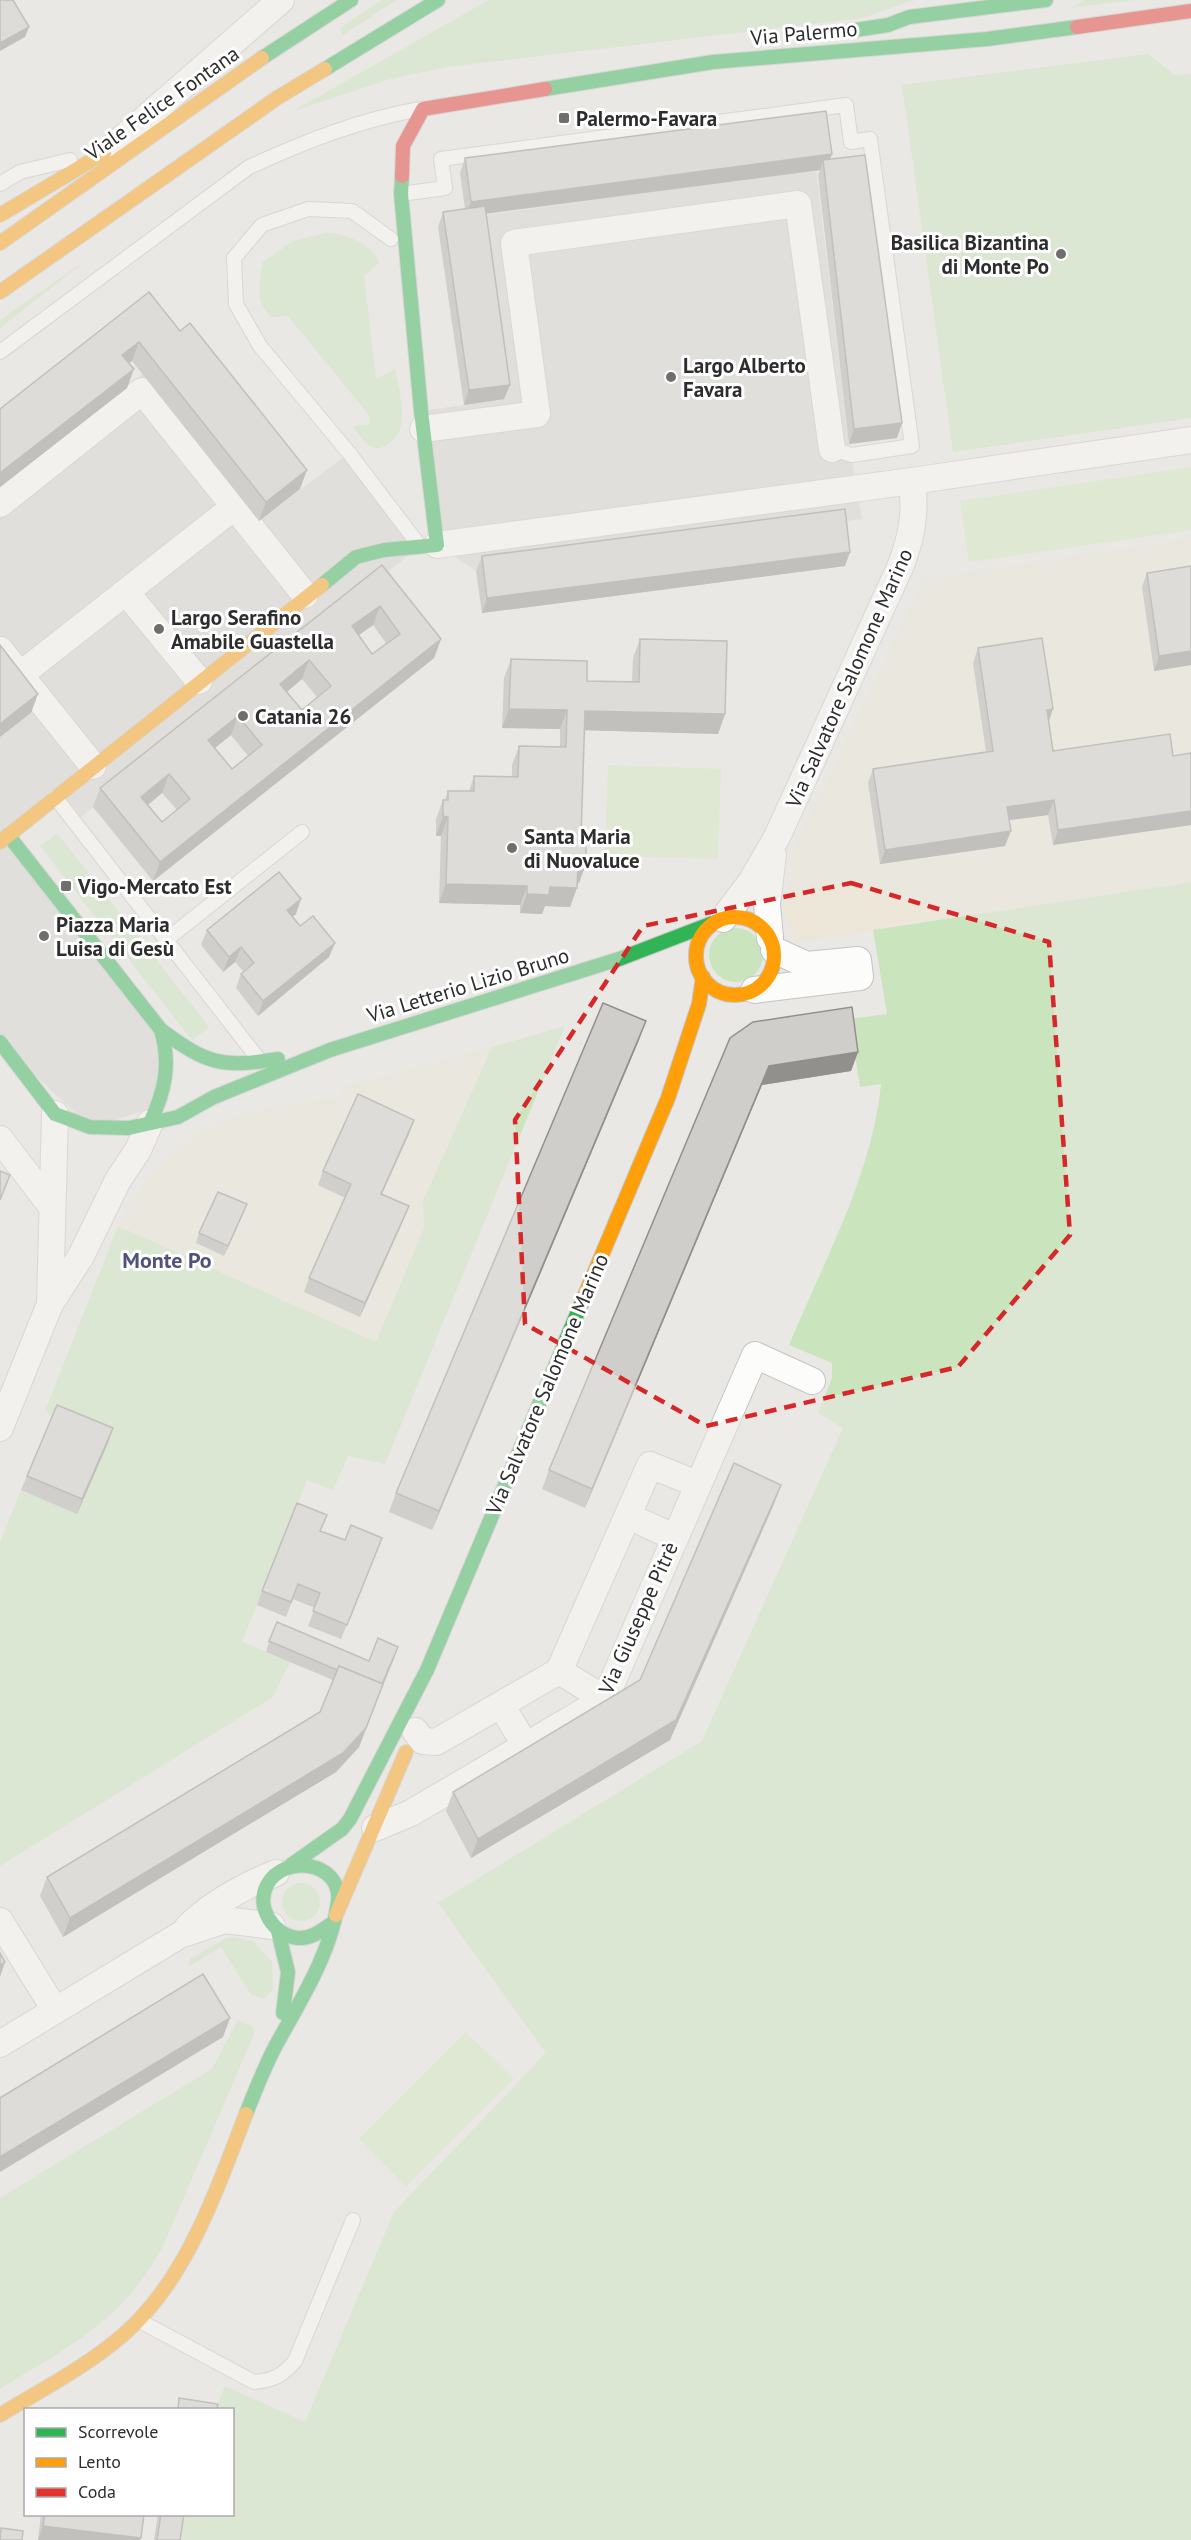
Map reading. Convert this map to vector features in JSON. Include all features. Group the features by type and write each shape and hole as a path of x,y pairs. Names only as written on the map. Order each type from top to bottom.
{"street":[{"path":"4,231 110,150 281,0"},
{"name":"Viale Felice Fontana","path":"4,231 351,0"},
{"path":"0,292 277,98 438,0"},
{"path":"909,17 926,0"},
{"path":"831,34 888,25 909,17 1046,0"},
{"name":"Via Palermo","path":"423,109 713,62 987,39 1191,11"},
{"path":"713,62 798,41"},
{"path":"110,150 228,81"},
{"path":"423,109 403,146 401,194 423,429 429,546"},
{"path":"423,429 537,414 514,243 798,204 831,450"},
{"path":"0,504 142,391 305,595"},
{"path":"330,1050 261,1062 223,1065 204,1060 161,1030 3,834 55,797 305,595 356,557 912,481 1191,440"},
{"name":"Via Salvatore Salomone Marino","path":"777,837 901,566 913,533 915,508 912,481"},
{"path":"20,675 234,507"},
{"path":"126,592 199,681"},
{"path":"0,650 93,766"},
{"path":"668,1098 699,1004 701,975 697,949 708,928 720,920 751,882 777,837"},
{"path":"727,1007 762,985 772,969 769,882 777,837"},
{"path":"619,959 655,943 720,920 745,918 755,922 772,944 807,965 858,960 860,977 726,994 717,990 686,962"},
{"path":"619,959 665,955"},
{"name":"Via Letterio Lizio Bruno","path":"330,1050 619,959"},
{"path":"0,1428 50,1304 81,1256 118,1180 138,1150 166,1088 169,1069 167,1049 161,1030"},
{"path":"668,1098 705,1033"},
{"path":"0,1042 55,1114 72,1122 109,1129 178,1117 214,1097 330,1050"},
{"name":"Via Salvatore Salomone Marino","path":"427,1670 668,1098"},
{"path":"50,1304 55,1114"},
{"path":"0,1139 52,1207"},
{"name":"Via Giuseppe Pitrè","path":"375,1828 411,1814 604,1699 755,1356 812,1381"},
{"path":"414,1731 423,1741 436,1742 559,1671 650,1465 697,1484"},
{"path":"628,1516 674,1537"},
{"path":"0,2415 93,2357 138,2320 173,2276 188,2248 273,2052 303,2000 334,1920 375,1828 414,1731 427,1670"},
{"path":"273,2052 290,1977 288,1960 264,1905 264,1893 284,1869 342,1829 350,1819 427,1670"},
{"path":"559,1671 604,1699"},
{"path":"501,1705 526,1746"},
{"path":"0,2044 180,1935 225,1920 275,1929 287,1936 306,1939 324,1931 334,1920 338,1892 325,1872 303,1864 284,1869 247,1885 203,1911 180,1935"},
{"path":"0,1920 55,2010"}],"lane":[{"path":"401,194 445,188 441,159 846,105 851,142 870,139 912,446 852,454 831,450"},
{"path":"0,352 249,167 292,147 385,115 423,109"},
{"path":"0,184 20,172 110,150"},
{"path":"391,239 352,212 308,209 262,225 234,258 236,304 260,346 429,546"},
{"path":"55,797 261,1062"},
{"path":"166,940 302,832"},
{"path":"138,2320 254,2382 273,2380 285,2373 295,2361 353,2220"}],"highlighted area":[{"path":"851,883 1049,942 1070,1235 958,1367 706,1426 525,1324 515,1120 643,926"}],"shaded area":[{"name":"Largo Alberto Favara","path":"816,169 849,444 862,519 476,571 437,545 421,411 464,405 479,216"},
{"name":"Largo Serafino Amabile Guastella","path":"143,374 259,521 349,453 420,546 75,822 55,797 9,835 161,1030 158,1107 90,1127 0,1042 0,737 31,713 0,673 0,487"},
{"path":"1191,538 1191,882 798,942 790,931 783,910 791,854 923,579"},
{"path":"492,1047 423,1201 424,1228 376,1342 118,1226 130,1203 149,1176 173,1152 199,1133 227,1119 274,1106 338,1098 345,1086"}],"green space":[{"path":"382,0 396,0 343,35 340,28"},
{"path":"489,0 913,0 863,18 447,67 390,79 293,111"},
{"path":"1085,0 1135,0 1070,8"},
{"path":"1148,54 1175,75 1191,74 1191,418 953,452 902,85"},
{"path":"325,233 356,240 370,250 379,263 364,275 376,379 395,369 402,412 399,432 394,440 380,448 366,443 353,426 370,424 369,415 288,316 271,317 260,298 259,284 263,262 293,241"},
{"path":"88,259 0,328 0,320"},
{"path":"1191,467 1191,530 969,562 960,501"},
{"path":"608,765 721,769 718,859 605,856"},
{"path":"57,833 209,1027 192,1040 40,846"},
{"path":"1191,882 1191,2540 177,2540 181,2516 234,2516 234,2408 216,2408 225,2386 305,2422 394,2212 546,2053 438,1903 702,1741 843,1428 818,1413 832,1378 832,1363 789,1345 845,1217 868,1151 876,1118 881,1084 860,1087 849,1019 887,1014 873,930"},
{"path":"731,928 741,928 751,932 759,940 763,955 759,970 751,978 741,982 731,982 721,978 713,970 709,960 709,950 713,940 721,932"},
{"path":"565,1026 385,1464 348,1456 333,1490 307,1480 242,1642 290,1662 273,1697 0,1866 0,1543 21,1490 77,1514 107,1443 52,1419 46,1409 118,1226 376,1342 424,1228 423,1201 492,1047"},
{"path":"301,1883 315,1888 320,1902 315,1916 301,1921 287,1916 282,1902 287,1888"},
{"path":"234,1937 253,1941 272,1962 273,1989 264,1999 251,1995 221,1947 188,1967 190,1959 224,1939"},
{"path":"238,2020 252,2026 254,2034 163,2246 148,2272 131,2294 92,2329 71,2345 0,2389 0,2198 212,2069"},
{"path":"466,2032 514,2079 406,2187 359,2139"}],"building":[{"path":"0,0 13,0 29,27 0,43"},
{"path":"826,111 832,154 471,202 465,158"},
{"path":"865,155 902,423 854,429 823,160"},
{"path":"485,206 510,385 469,390 443,212"},
{"path":"149,292 180,331 190,323 307,470 266,502 139,342 122,355 134,369 0,473 0,409"},
{"path":"845,509 850,552 487,598 482,556"},
{"path":"382,565 441,639 160,862 100,788","holes":["380,606 400,634 372,654 352,626","309,660 331,686 302,710 280,684","238,716 262,745 232,769 208,740","169,774 190,799 162,822 141,797"]},
{"path":"1191,566 1191,651 1159,656 1147,573"},
{"path":"1042,638 1053,709 1047,710 1053,751 1170,734 1173,756 1191,753 1191,811 1058,830 1054,800 1007,807 1011,831 885,850 873,769 993,751 978,648"},
{"path":"640,639 727,641 725,714 585,711 581,838 586,838 586,864 578,864 577,888 550,887 549,895 527,894 527,886 446,884 448,817 443,816 443,800 448,800 448,791 474,791 474,776 518,777 519,746 566,747 567,710 509,709 511,659 587,661 587,681 639,682"},
{"path":"0,645 38,694 0,724"},
{"path":"279,872 301,899 287,910 300,926 313,916 335,943 263,1001 241,974 254,963 241,947 229,957 207,930"},
{"path":"603,1003 646,1021 439,1511 396,1493"},
{"path":"852,1007 858,1052 769,1066 592,1489 549,1470 730,1038 753,1022"},
{"path":"358,1094 414,1120 381,1194 409,1206 365,1303 309,1278 351,1184 323,1171"},
{"path":"0,1171 10,1175 0,1200"},
{"path":"218,1192 247,1204 228,1246 199,1233"},
{"path":"57,1405 113,1428 82,1499 27,1476"},
{"path":"734,1463 781,1485 676,1720 478,1839 453,1792 640,1680"},
{"path":"297,1503 327,1515 320,1531 345,1540 351,1525 382,1538 347,1625 313,1611 320,1593 298,1584 291,1602 262,1591"},
{"path":"277,1622 369,1661 378,1638 398,1647 382,1684 339,1666 337,1670 269,1641"},
{"path":"339,1666 383,1684 366,1728 343,1753 70,1918 47,1877 320,1712"},
{"path":"0,1953 5,1962 0,1965"},
{"path":"203,1974 230,2018 0,2157 0,2098"},
{"path":"179,2398 218,2404 217,2408 178,2408"},
{"path":"45,2516 144,2516 141,2538 43,2526"},
{"path":"161,2516 184,2516 180,2540 157,2540"},
{"path":"1,2528 23,2531 22,2540 0,2540"}],"traffic: fast":[{"path":"262,58 351,0"},
{"path":"325,69 438,0"},
{"path":"849,31 888,25 909,17 1046,0"},
{"path":"545,89 713,62 987,39 1077,27"},
{"path":"322,585 356,557 384,550 437,545 421,411 401,194 402,176"},
{"path":"8,835 161,1030 166,1054 165,1077 150,1123"},
{"path":"0,1042 55,1114 90,1127 129,1128 178,1117 214,1097 330,1050 619,959 718,921"},
{"path":"161,1030 191,1050 215,1061 242,1063 278,1059"},
{"path":"291,1865 342,1829 350,1819 427,1670 585,1295"},
{"path":"246,2114 271,2055 322,1958 335,1920 338,1901 337,1888 331,1878 322,1870 310,1866 286,1869 275,1875 267,1885 263,1902 265,1911 274,1926 281,1932 303,1938 316,1934 331,1924"},
{"path":"278,1931 288,1972 283,2013"}],"traffic: slow":[{"path":"0,243 262,58"},
{"path":"0,292 277,98 325,69"},
{"path":"0,215 104,153"},
{"path":"0,842 322,585"},
{"path":"735,917 750,920 762,929 771,941 774,956 771,971 762,983 750,992 735,995 720,992 708,983 699,971 696,956 699,941 708,929 720,920 735,917"},
{"path":"585,1295 668,1098 699,1004 703,977"},
{"path":"336,1915 406,1752"},
{"path":"0,2415 63,2378 109,2347 145,2313 165,2288 197,2233 246,2114"}],"traffic: jam":[{"path":"1077,27 1191,11"},
{"path":"402,176 403,146 423,109 545,89"}],"place":[{"name":"Palermo-Favara","path":"564,118"},
{"name":"Basilica Bizantina di Monte Po","path":"1061,254"},
{"name":"Largo Alberto Favara","path":"671,377"},
{"name":"Largo Serafino Amabile Guastella","path":"159,629"},
{"name":"Catania 26","path":"243,716"},
{"name":"Santa Maria di Nuovaluce","path":"512,848"},
{"name":"Vigo-Mercato Est","path":"66,886"},
{"name":"Piazza Maria Luisa di Gesù","path":"44,936"}],"district":[{"name":"Monte Po","path":"167,1260"}]}
